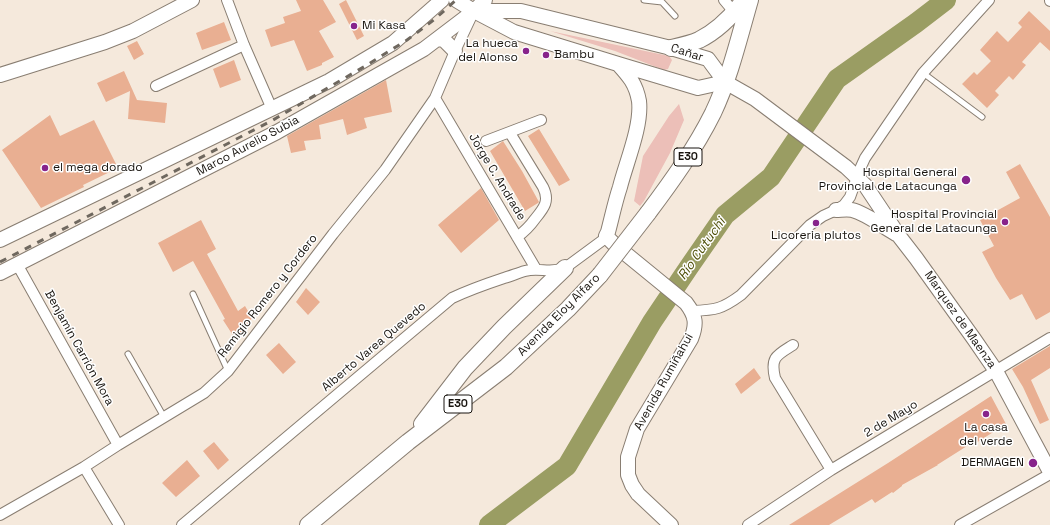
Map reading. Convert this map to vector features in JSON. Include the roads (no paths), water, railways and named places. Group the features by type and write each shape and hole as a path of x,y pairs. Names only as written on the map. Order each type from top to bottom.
{"main road":[{"path":"0,75 105,42 133,31 192,0"},
{"name":"Marco Aurelio Subia","path":"0,240 329,81 393,43 442,0"},
{"path":"456,0 474,12 514,32 618,64 698,88 725,82"},
{"name":"Marco Aurelio Subia","path":"0,272 277,132 424,49 474,12 485,0"},
{"path":"512,0 521,11"},
{"name":"Avenida Eloy Alfaro","path":"308,525 408,442 506,367 568,309 600,274 671,183 713,112 739,40 750,0"},
{"path":"671,48 699,40 712,32 734,4"},
{"name":"Cañar","path":"474,12 521,11 671,48 708,59 725,82"},
{"path":"438,39 444,40 455,51"},
{"path":"618,64 630,76 635,87 639,101 639,112 632,147 606,236 686,303 692,311"},
{"name":"Marquez de Maenza","path":"725,82 755,99 846,167 865,185 899,236 996,371 1050,473"},
{"path":"836,210 853,210 899,236"},
{"path":"408,442 465,368 504,327 565,268"},
{"name":"Avenida Rumiñahui","path":"671,525 638,494 632,485 628,475 628,457 637,429 691,339 694,326 692,311"},
{"name":"Avenida Rumiñahui","path":"654,509 681,525"}],"street":[{"path":"227,0 244,45 272,108"},
{"path":"692,311 722,308 730,303 741,295 810,225 844,205 850,197 864,158 923,73 989,0"},
{"name":"Remigio Romero y Cordero","path":"0,515 84,467 204,393 228,370 333,234 385,170 435,98 474,12"},
{"path":"156,86 244,45"},
{"name":"Jorge C. Andrade","path":"435,98 536,269"},
{"path":"486,140 541,120"},
{"path":"510,132 543,187 546,198 544,209 517,237"},
{"name":"Alberto Varea Quevedo","path":"182,525 452,298 525,271 536,269 550,271 565,268 603,240 606,236"},
{"name":"Benjamín Carrión Mora","path":"17,264 118,445"},
{"name":"2 de Mayo","path":"748,525 832,470 1050,338"},
{"path":"793,345 780,354 774,361 773,368 775,378 832,470"},
{"path":"84,467 119,525"},
{"path":"960,525 1050,473"}],"lane":[{"path":"644,0 661,1 675,16"},
{"path":"923,73 982,117"},
{"path":"193,294 228,370"},
{"path":"128,354 164,417"}],"waterway":[{"name":"Río Cutuchi","path":"489,525 567,466 652,322 725,215 771,177 837,79 946,0"}],"railway":[{"path":"0,262 273,120 407,40 435,19 456,0"}],"place":[{"name":"Mi Kasa","path":"354,26"},
{"name":"La hueca del Alonso","path":"526,51"},
{"name":"Bambu","path":"546,55"},
{"name":"el mega dorado","path":"45,168"},
{"name":"Hospital General Provincial de Latacunga","path":"966,180"},
{"name":"Hospital Provincial General de Latacunga","path":"1005,222"},
{"name":"Licoreria plutos","path":"816,223"},
{"name":"La casa del verde","path":"986,414"},
{"name":"DERMAGEN","path":"1033,463"}]}
